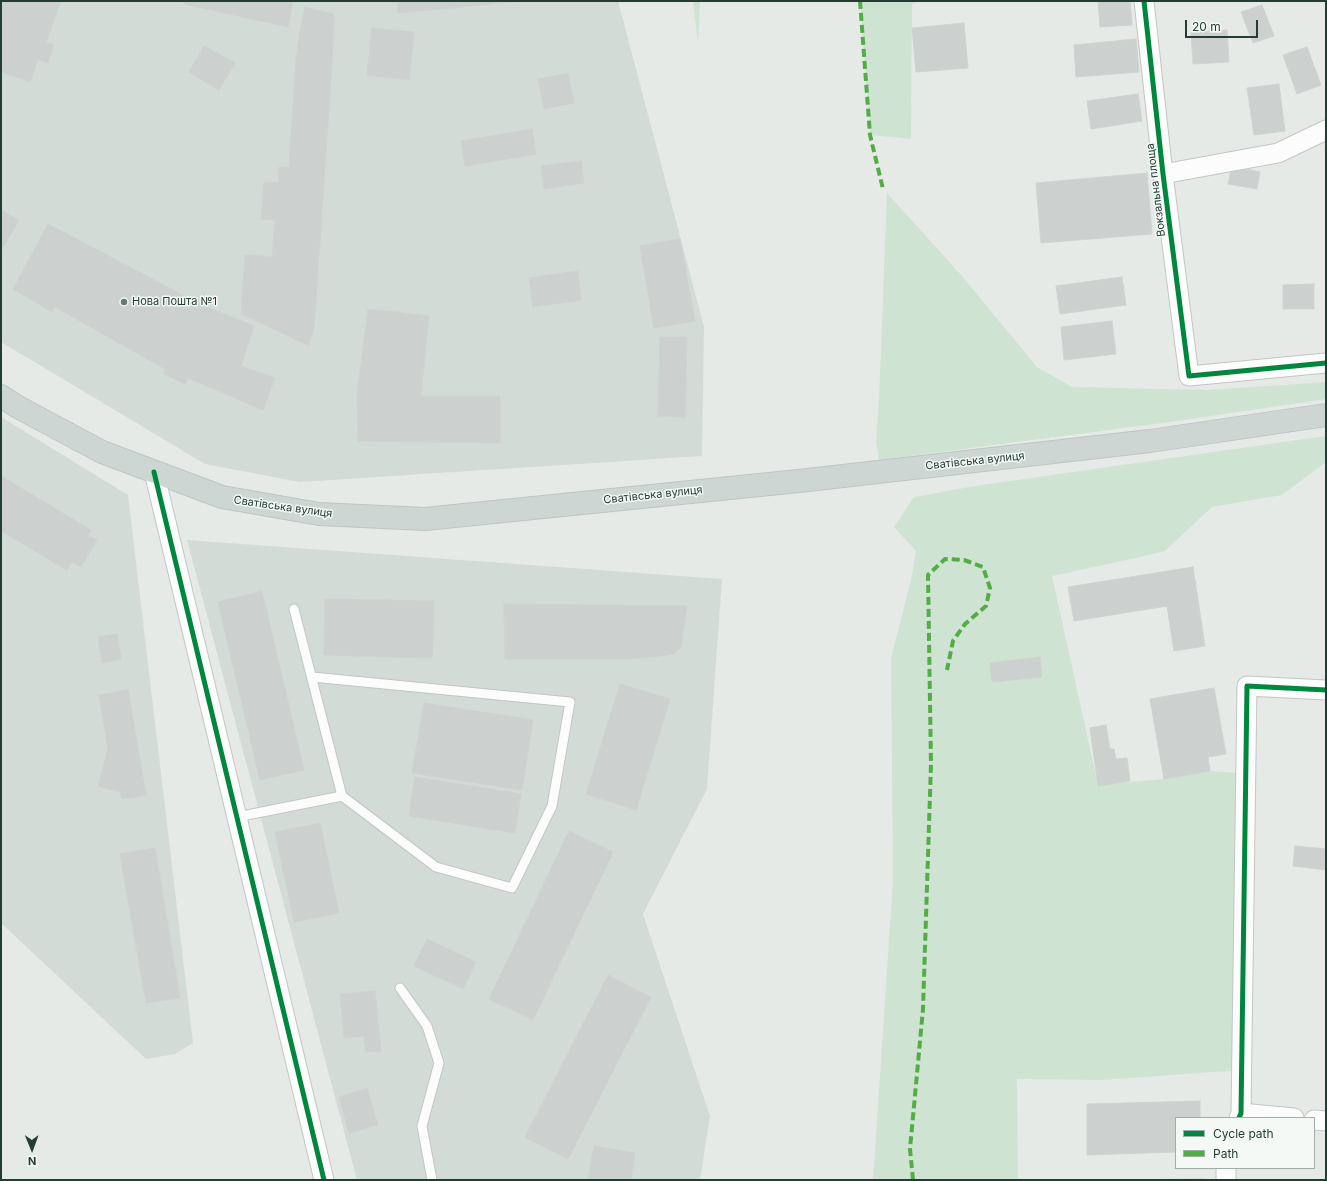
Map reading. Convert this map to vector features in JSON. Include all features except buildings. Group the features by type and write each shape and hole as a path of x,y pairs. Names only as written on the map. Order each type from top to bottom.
{"main road":[{"name":"Сватівська вулиця","path":"1,396 18,407 102,452 222,498 319,514 424,519 898,470 1150,441 1326,414"}],"street":[{"name":"Вокзальна площа","path":"1144,1 1163,174 1190,376 1326,363"},
{"path":"1163,174 1278,153 1326,130"},
{"path":"154,472 324,1180"},
{"path":"1267,1117 1240,1116 1247,686 1326,690"},
{"path":"1315,1120 1326,1121"},
{"path":"1226,1169 1226,1180"}],"lane":[{"path":"294,609 342,796 436,867 512,888 552,806 570,702 312,677"},
{"path":"237,818 342,796"},
{"path":"400,988 427,1026 439,1063 422,1126 432,1180"}],"shaded area":[{"path":"1,1 618,1 704,327 702,456 300,482 205,464 1,342"},
{"path":"1,417 128,495 193,1043 175,1054 146,1059 1,923"},
{"path":"187,540 722,579 707,789 643,914 710,1116 700,1180 357,1180"}],"green space":[{"path":"693,1 700,1 698,44"},
{"path":"860,1 919,1 912,4 911,139 870,135"},
{"path":"887,193 962,276 1037,367 1072,387 1208,390 1326,382 1326,399 1170,422 879,460 876,442"},
{"path":"1326,436 1326,462 1282,495 1212,507 1165,551 1052,576 1098,785 1164,779 1210,771 1237,773 1241,1070 1104,1080 1017,1079 1018,1180 873,1180 893,879 891,658 911,580 916,551 894,527 914,497 975,486"}],"marked path":[{"path":"860,1 870,135 883,189"},
{"path":"913,1180 910,1149 923,1009 931,764 928,575 945,559 964,560 983,567 990,588 986,606 965,624 953,641 947,670"}],"cycle path":[{"path":"1144,1 1163,174 1189,376 1326,363"},
{"path":"154,472 324,1180"},
{"path":"1239,1117 1241,1113 1247,686 1326,690"}],"place":[{"name":"Нова Пошта №1","path":"124,302"}]}
